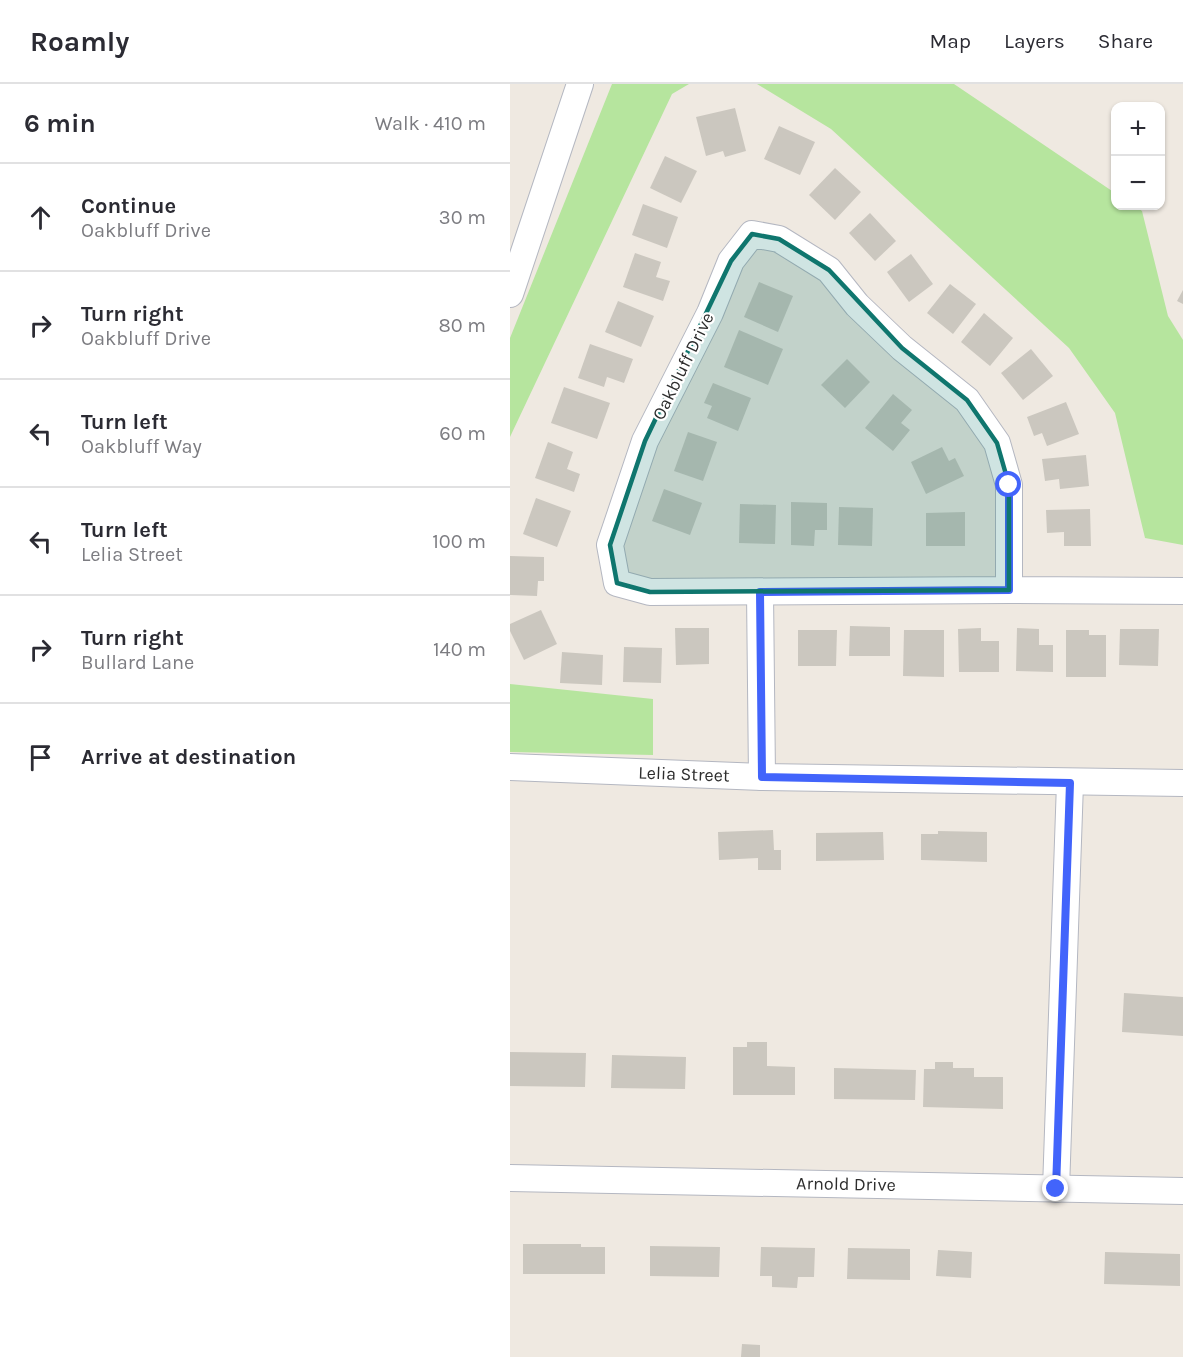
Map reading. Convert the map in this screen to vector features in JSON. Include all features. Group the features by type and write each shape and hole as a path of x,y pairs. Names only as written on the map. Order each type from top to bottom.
{"street":[{"path":"510,294 580,84"},
{"name":"Oakbluff Drive","path":"1009,590 1009,485 997,443 967,400 902,348 857,305 829,270 779,239 752,234 731,261 710,313 645,441 610,544 617,583 650,592 1183,591"},
{"path":"760,592 762,777"},
{"name":"Lelia Street","path":"510,767 762,777 1183,783"},
{"path":"1056,1189 1070,783"},
{"name":"Arnold Drive","path":"510,1178 1183,1191"}],"highlighted area":[{"path":"752,234 779,239 829,270 902,348 967,400 997,443 1009,485 1009,590 650,592 617,583 610,545 645,441 731,261"}],"green space":[{"path":"612,84 689,84 672,94 510,437 510,338"},
{"path":"757,84 954,84 1111,190 1111,210 1142,211 1168,316 1183,340 1183,545 1145,538 1115,413 1069,348 831,129"},
{"path":"510,684 653,699 653,755 510,752"}],"building":[{"path":"735,108 746,151 725,157 723,151 706,156 696,117"},
{"path":"779,126 815,142 800,175 764,159"},
{"path":"665,156 697,171 681,203 650,188"},
{"path":"835,168 861,192 835,220 809,195"},
{"path":"643,204 678,217 667,248 632,235"},
{"path":"870,213 896,241 875,261 849,233"},
{"path":"635,253 661,262 656,277 670,281 663,301 623,287"},
{"path":"911,254 933,284 909,302 887,272"},
{"path":"759,282 793,296 778,332 744,317"},
{"path":"950,284 976,304 953,334 927,313"},
{"path":"1183,290 1183,304 1177,301"},
{"path":"618,301 654,316 641,347 605,332"},
{"path":"984,313 1013,338 990,366 961,342"},
{"path":"739,330 783,349 768,385 724,367"},
{"path":"590,344 633,359 624,383 607,377 604,387 578,378"},
{"path":"1031,349 1053,376 1023,400 1001,373"},
{"path":"847,359 870,382 845,408 821,385"},
{"path":"713,383 751,398 738,431 707,418 712,406 704,403"},
{"path":"564,387 610,403 597,439 551,423"},
{"path":"893,394 912,410 901,423 910,430 893,451 865,428"},
{"path":"1066,402 1079,434 1047,446 1042,433 1034,436 1027,417"},
{"path":"688,432 717,442 703,481 674,471"},
{"path":"548,442 573,452 567,469 580,474 574,492 535,478"},
{"path":"942,447 949,461 955,458 964,476 926,494 911,462"},
{"path":"1086,455 1089,486 1060,489 1059,479 1045,481 1042,459"},
{"path":"664,489 702,503 690,535 652,521"},
{"path":"536,498 571,511 557,547 523,534"},
{"path":"791,502 827,503 827,530 815,530 814,546 791,545"},
{"path":"740,504 776,505 775,544 739,543"},
{"path":"839,507 873,508 872,546 838,545"},
{"path":"1090,509 1091,546 1064,546 1064,532 1047,533 1046,510"},
{"path":"965,512 965,546 926,546 926,513"},
{"path":"510,556 544,557 544,581 538,581 537,596 510,595"},
{"path":"541,610 557,644 524,660 510,631 510,624"},
{"path":"850,626 890,627 890,656 849,656"},
{"path":"675,628 709,628 709,664 676,665"},
{"path":"981,628 981,641 999,641 999,672 959,672 958,629"},
{"path":"1017,628 1039,629 1039,645 1053,645 1053,672 1016,671"},
{"path":"1120,629 1159,629 1158,666 1119,665"},
{"path":"798,630 837,630 836,666 798,666"},
{"path":"904,630 944,630 944,677 903,676"},
{"path":"1066,630 1089,630 1089,635 1106,635 1106,677 1066,677"},
{"path":"624,647 662,648 661,683 623,682"},
{"path":"562,652 603,655 602,685 560,683"},
{"path":"773,830 774,850 781,850 781,870 758,870 758,858 719,860 718,832"},
{"path":"938,831 987,832 987,862 921,860 921,834 938,834"},
{"path":"883,832 884,860 816,861 816,833"},
{"path":"1124,993 1183,997 1183,1036 1122,1032"},
{"path":"747,1042 767,1042 767,1066 795,1067 795,1095 733,1095 733,1047 747,1047"},
{"path":"510,1052 586,1053 585,1087 510,1086"},
{"path":"612,1055 686,1057 685,1089 611,1088"},
{"path":"935,1062 953,1062 953,1068 974,1068 974,1077 1003,1077 1003,1109 923,1107 924,1069 935,1069"},
{"path":"834,1068 916,1070 915,1100 834,1099"},
{"path":"523,1244 581,1244 581,1247 605,1247 605,1274 523,1274"},
{"path":"650,1246 720,1247 719,1277 650,1276"},
{"path":"761,1247 815,1248 814,1277 798,1277 797,1288 772,1287 772,1276 760,1276"},
{"path":"848,1248 910,1249 910,1280 847,1279"},
{"path":"938,1250 972,1252 971,1278 936,1276"},
{"path":"1105,1252 1180,1254 1180,1286 1104,1284"},
{"path":"742,1344 760,1345 760,1357 741,1357"}],"route":[{"path":"1009,485 1009,590 760,592 762,777 1070,783 1056,1189"}]}
